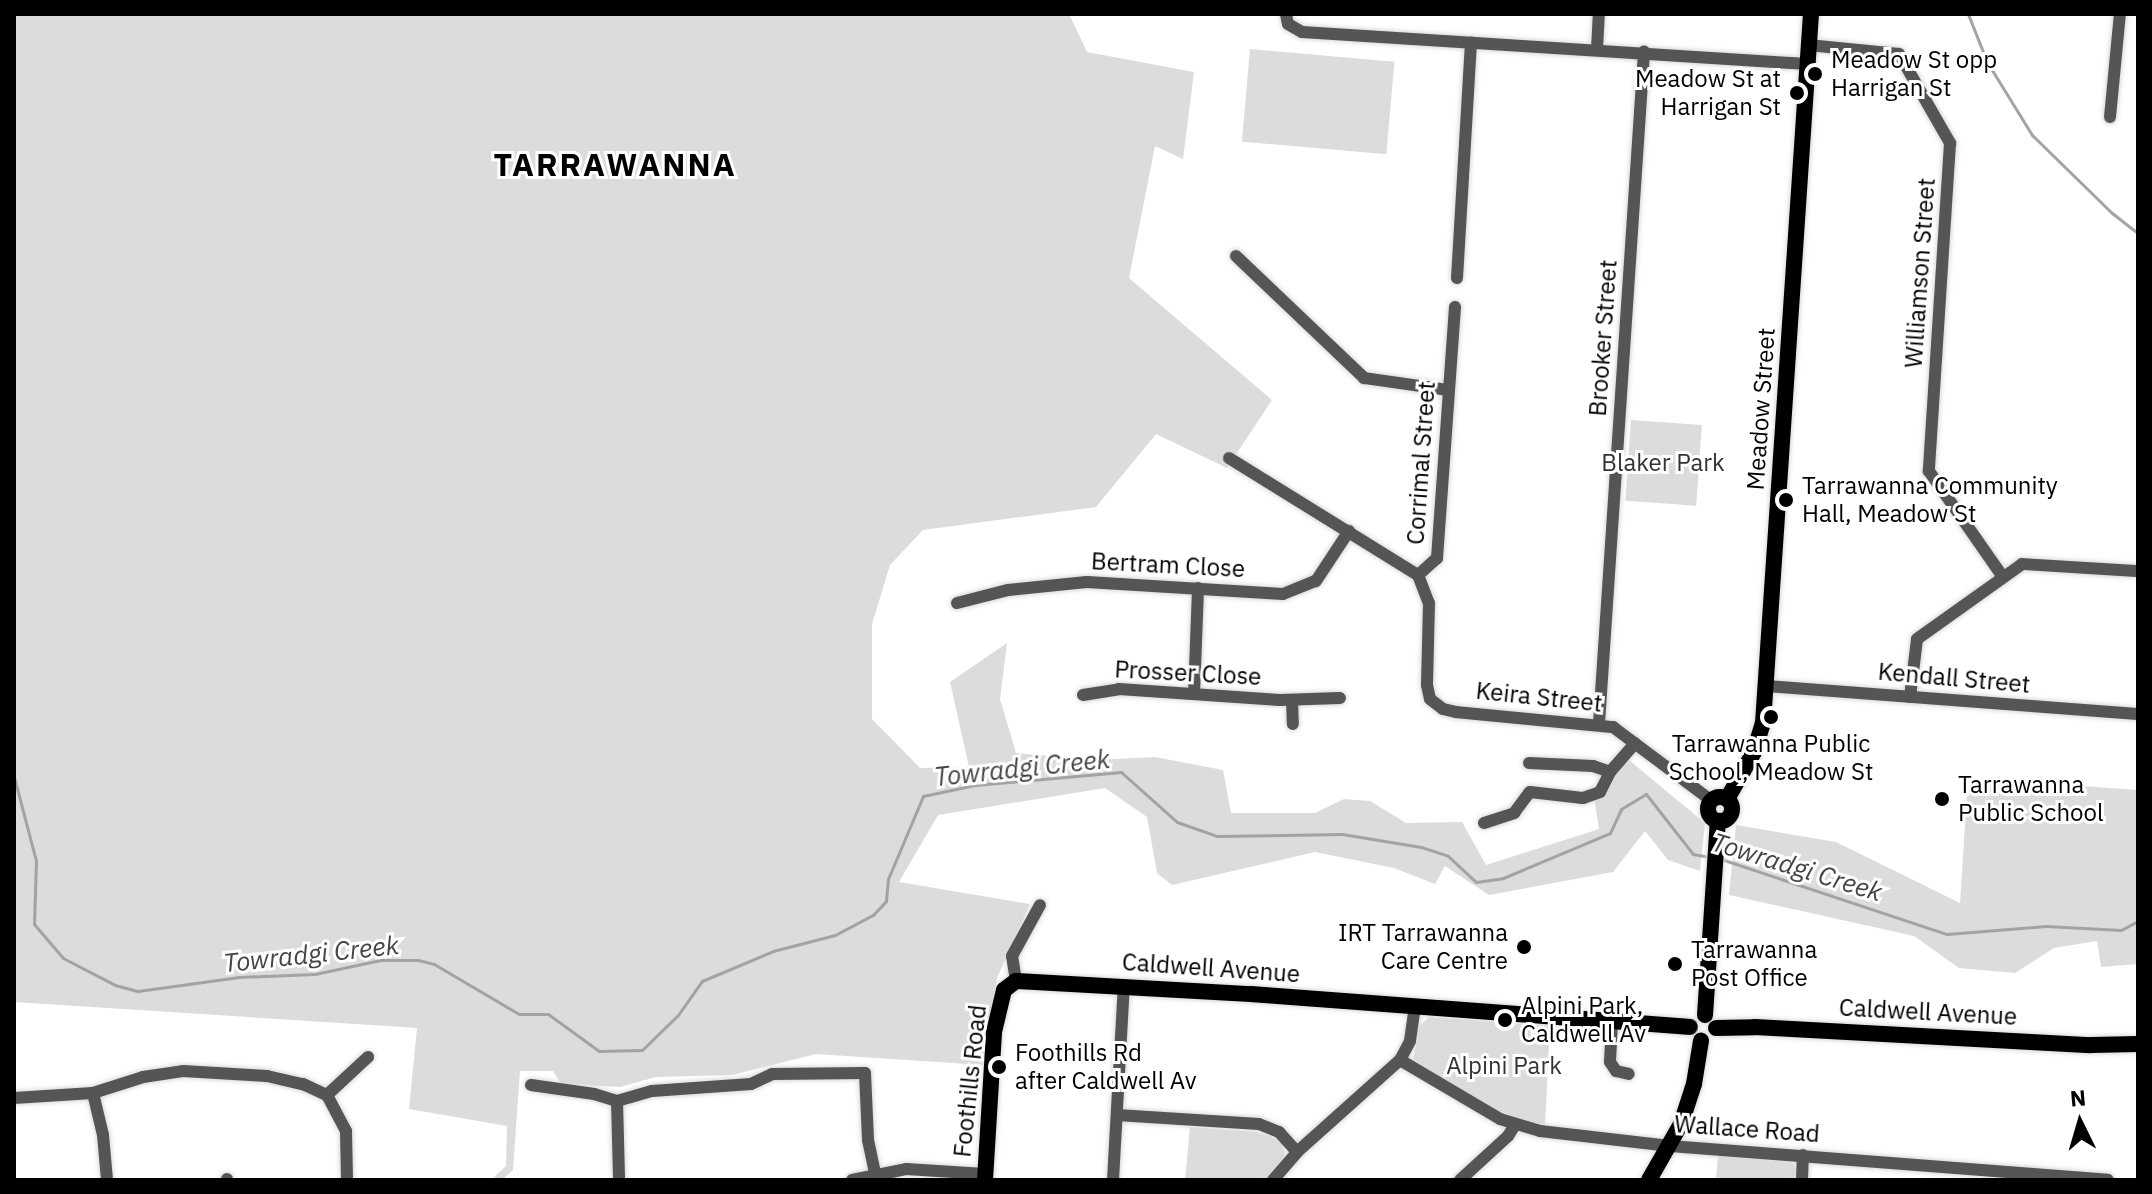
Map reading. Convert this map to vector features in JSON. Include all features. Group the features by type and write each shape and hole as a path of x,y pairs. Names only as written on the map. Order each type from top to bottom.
{"main road":[{"name":"Meadow Street","path":"1705,1015 1718,821 1731,814 1719,800 1759,740 1766,686 1811,14"},
{"name":"Caldwell Avenue","path":"1016,981 1690,1027"},
{"name":"Foothills Road","path":"985,1177 994,1032 1004,990 1016,981"},
{"path":"1705,1015 1713,1020 1716,1028 1712,1037 1701,1041 1694,1038 1690,1027 1696,1016 1705,1015"},
{"name":"Caldwell Avenue","path":"1716,1028 1739,1026 2091,1045 2138,1044"},
{"path":"1649,1180 1670,1146 1694,1084 1701,1041"}],"street":[{"path":"1597,49 1599,14"},
{"path":"2110,117 2120,14"},
{"path":"1287,19 1302,32 1807,64"},
{"path":"1457,278 1471,42"},
{"name":"Williamson Street","path":"1808,45 1899,54 1950,143 1929,471 2003,577"},
{"name":"Brooker Street","path":"1599,723 1644,52"},
{"path":"1236,256 1364,378 1448,390"},
{"name":"Corrimal Street","path":"1434,704 1427,685 1429,603 1418,575 1437,558 1455,307"},
{"path":"1229,458 1418,575"},
{"name":"Bertram Close","path":"957,603 1008,590 1087,582 1283,594 1316,581 1349,531"},
{"path":"1910,697 1917,639 2022,564 2138,571"},
{"path":"1194,694 1198,588"},
{"name":"Kendall Street","path":"1766,686 1972,705 2138,714"},
{"name":"Prosser Close","path":"1083,695 1119,689 1292,700 1340,698"},
{"name":"Prosser Close","path":"1292,700 1293,724"},
{"name":"Keira Street","path":"1434,704 1456,712 1599,723 1613,727 1719,800"},
{"path":"1484,823 1514,813 1530,792 1583,798 1600,792 1610,772 1635,743"},
{"path":"1529,763 1593,766 1610,772"},
{"name":"Foothills Road","path":"1016,981 1012,956 1040,905"},
{"path":"1113,1180 1124,986"},
{"path":"1273,1180 1297,1152 1400,1060 1410,1041 1415,1007"},
{"path":"1612,1021 1610,1062 1616,1071 1629,1074"},
{"path":"327,1095 368,1057"},
{"name":"Wallace Road","path":"1400,1060 1515,1125 1670,1146 2108,1180"},
{"path":"14,1098 93,1093 143,1077 183,1071 267,1076 303,1084 327,1095 346,1131 347,1180"},
{"path":"531,1085 594,1094 617,1101 652,1091 751,1084 772,1074 865,1073 868,1140 875,1173"},
{"path":"93,1093 103,1135 107,1180"},
{"path":"617,1101 619,1180"},
{"path":"1117,1115 1259,1124 1279,1132 1297,1152"},
{"path":"1460,1180 1508,1136 1515,1125"},
{"path":"1802,1180 1803,1155"},
{"path":"852,1180 875,1173 930,1169 985,1177"}],"green space":[{"path":"14,14 1069,14 1087,52 1194,72 1183,159 1155,146 1129,278 1272,400 1227,468 1156,434 1096,507 923,530 890,565 872,624 872,719 920,768 969,767 950,682 1007,643 1000,699 1016,753 1096,760 1155,757 1223,770 1231,813 1315,813 1344,799 1370,801 1406,823 1462,822 1486,865 1599,829 1594,797 1624,756 1705,823 1700,871 1668,860 1645,831 1613,872 1489,895 1445,866 1435,884 1394,868 1315,852 1172,885 1157,873 1147,817 1105,788 938,815 899,882 1030,904 997,978 983,1065 816,1054 732,1075 656,1077 620,1087 561,1084 553,1071 520,1071 513,1170 502,1180 491,1180 506,1166 507,1126 409,1109 417,1028 14,1002"},
{"path":"1250,49 1394,62 1386,154 1242,142"},
{"name":"Blaker Park","path":"1631,420 1702,425 1696,506 1625,501"},
{"path":"1968,778 2138,790 2138,964 2101,967 2097,941 2054,948 2015,973 1959,968 1914,936 1729,895 1736,825 1836,842 1960,903"},
{"name":"Alpini Park","path":"1429,1017 1550,1026 1545,1126 1496,1111 1413,1061 1419,1026"},
{"path":"1190,1127 1256,1132 1275,1138 1283,1145 1285,1158 1268,1180 1185,1180"},
{"path":"1718,1155 1791,1162 1799,1172 1798,1180 1716,1180"}],"waterway":[{"path":"1968,14 1987,62 2032,135 2112,213 2138,233"},
{"name":"Towradgi Creek","path":"14,777 36,861 34,924 63,958 115,985 138,991 239,977 315,974 381,960 418,960 434,964 519,1014 548,1014 599,1051 642,1050 678,1015 702,981 773,951 835,935 873,915 886,901 888,879 923,796 975,785 1121,772 1177,822 1217,836 1342,834 1421,847 1448,856 1476,882 1503,878 1610,833 1621,809 1646,794 1693,854 1710,857"},
{"name":"Towradgi Creek","path":"1721,859 1947,934 2046,926 2121,930 2138,921"}],"place":[{"name":"Meadow St opp Harrigan St","path":"1815,74"},
{"name":"Meadow St at Harrigan St","path":"1797,93"},
{"name":"Tarrawanna Community Hall, Meadow St","path":"1786,500"},
{"name":"Tarrawanna Public School, Meadow St","path":"1771,717"},
{"name":"Tarrawanna Public School","path":"1942,799"},
{"name":"IRT Tarrawanna Care Centre","path":"1524,947"},
{"name":"Tarrawanna Post Office","path":"1675,964"},
{"name":"Alpini Park, Caldwell Av","path":"1505,1020"},
{"name":"Foothills Rd after Caldwell Av","path":"999,1067"}],"district":[{"name":"TARRAWANNA","path":"615,164"}]}
